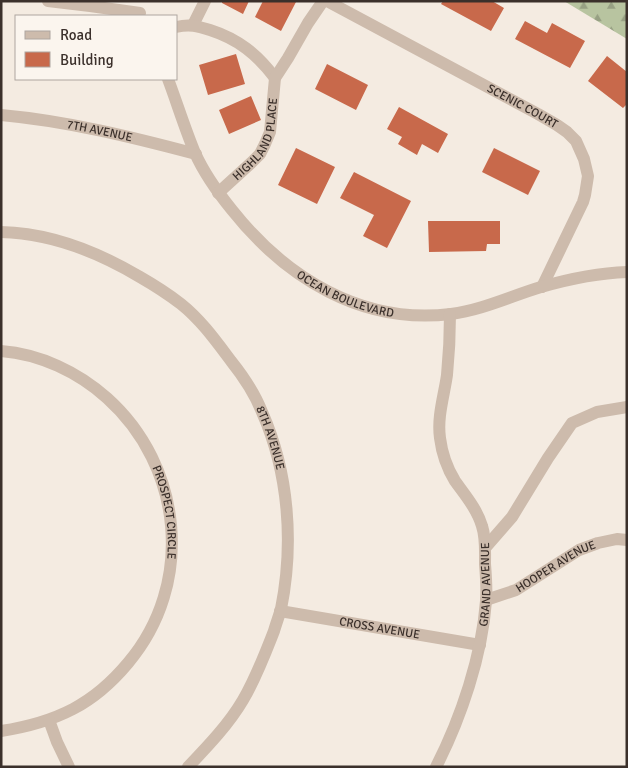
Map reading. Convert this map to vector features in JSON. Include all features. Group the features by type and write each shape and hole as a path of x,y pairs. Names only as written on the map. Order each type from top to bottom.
{"street":[{"path":"48,1 141,15"},
{"path":"134,1 141,15"},
{"path":"193,25 205,1"},
{"name":"HIGHLAND PLACE","path":"218,193 260,154 270,132 275,78 308,23 325,1"},
{"name":"SCENIC COURT","path":"325,1 545,118 567,132 576,141 584,158 588,176 585,195 542,287"},
{"name":"HIGHLAND PLACE","path":"178,27 193,25 232,38 261,60 275,78"},
{"name":"OCEAN BOULEVARD","path":"168,80 196,154 218,193 250,232 295,272 330,292 368,308 405,315 450,314 472,311 542,287 586,276 627,272"},
{"name":"7TH AVENUE","path":"1,115 81,127 135,138 196,154"},
{"name":"8TH AVENUE","path":"1,232 41,236 72,245 120,264 162,289 182,305 213,337 243,376 262,411 277,453 284,486 288,532 285,578 280,611 266,653 242,702 225,726 188,767"},
{"name":"GRAND AVENUE","path":"436,767 444,752 464,699 480,645 486,600 485,548 482,526 472,505 454,480 446,464 440,437 440,420 447,375 450,314"},
{"name":"PROSPECT CIRCLE","path":"1,351 29,356 53,364 76,375 117,406 147,447 158,470 167,496 172,524 169,578 161,605 150,630 136,654 118,675 97,693 74,708 49,720 22,728 1,731"},
{"path":"485,548 512,517 572,422 597,412 627,407"},
{"name":"HOOPER AVENUE","path":"486,600 516,590 579,550 598,543 627,540"},
{"name":"CROSS AVENUE","path":"280,611 480,645"},
{"path":"49,720 69,767"}],"green space":[{"path":"564,1 627,1 627,39"}],"building":[{"path":"222,1 249,1 243,14 222,3"},
{"path":"263,1 296,2 281,31 255,17"},
{"path":"443,1 492,1 504,8 491,31 441,4"},
{"path":"525,21 547,33 552,23 585,41 570,68 515,39"},
{"path":"236,54 245,84 208,95 199,65"},
{"path":"607,56 627,72 627,104 623,108 588,81"},
{"path":"327,64 368,85 356,110 315,89"},
{"path":"251,96 261,120 229,134 219,110"},
{"path":"399,107 448,134 438,153 422,144 417,155 398,144 402,137 387,129"},
{"path":"296,148 335,167 317,204 278,185"},
{"path":"494,148 540,171 528,195 482,172"},
{"path":"354,172 411,201 387,248 363,236 374,215 340,198"},
{"path":"428,221 500,221 500,244 487,244 486,251 429,252"}]}
